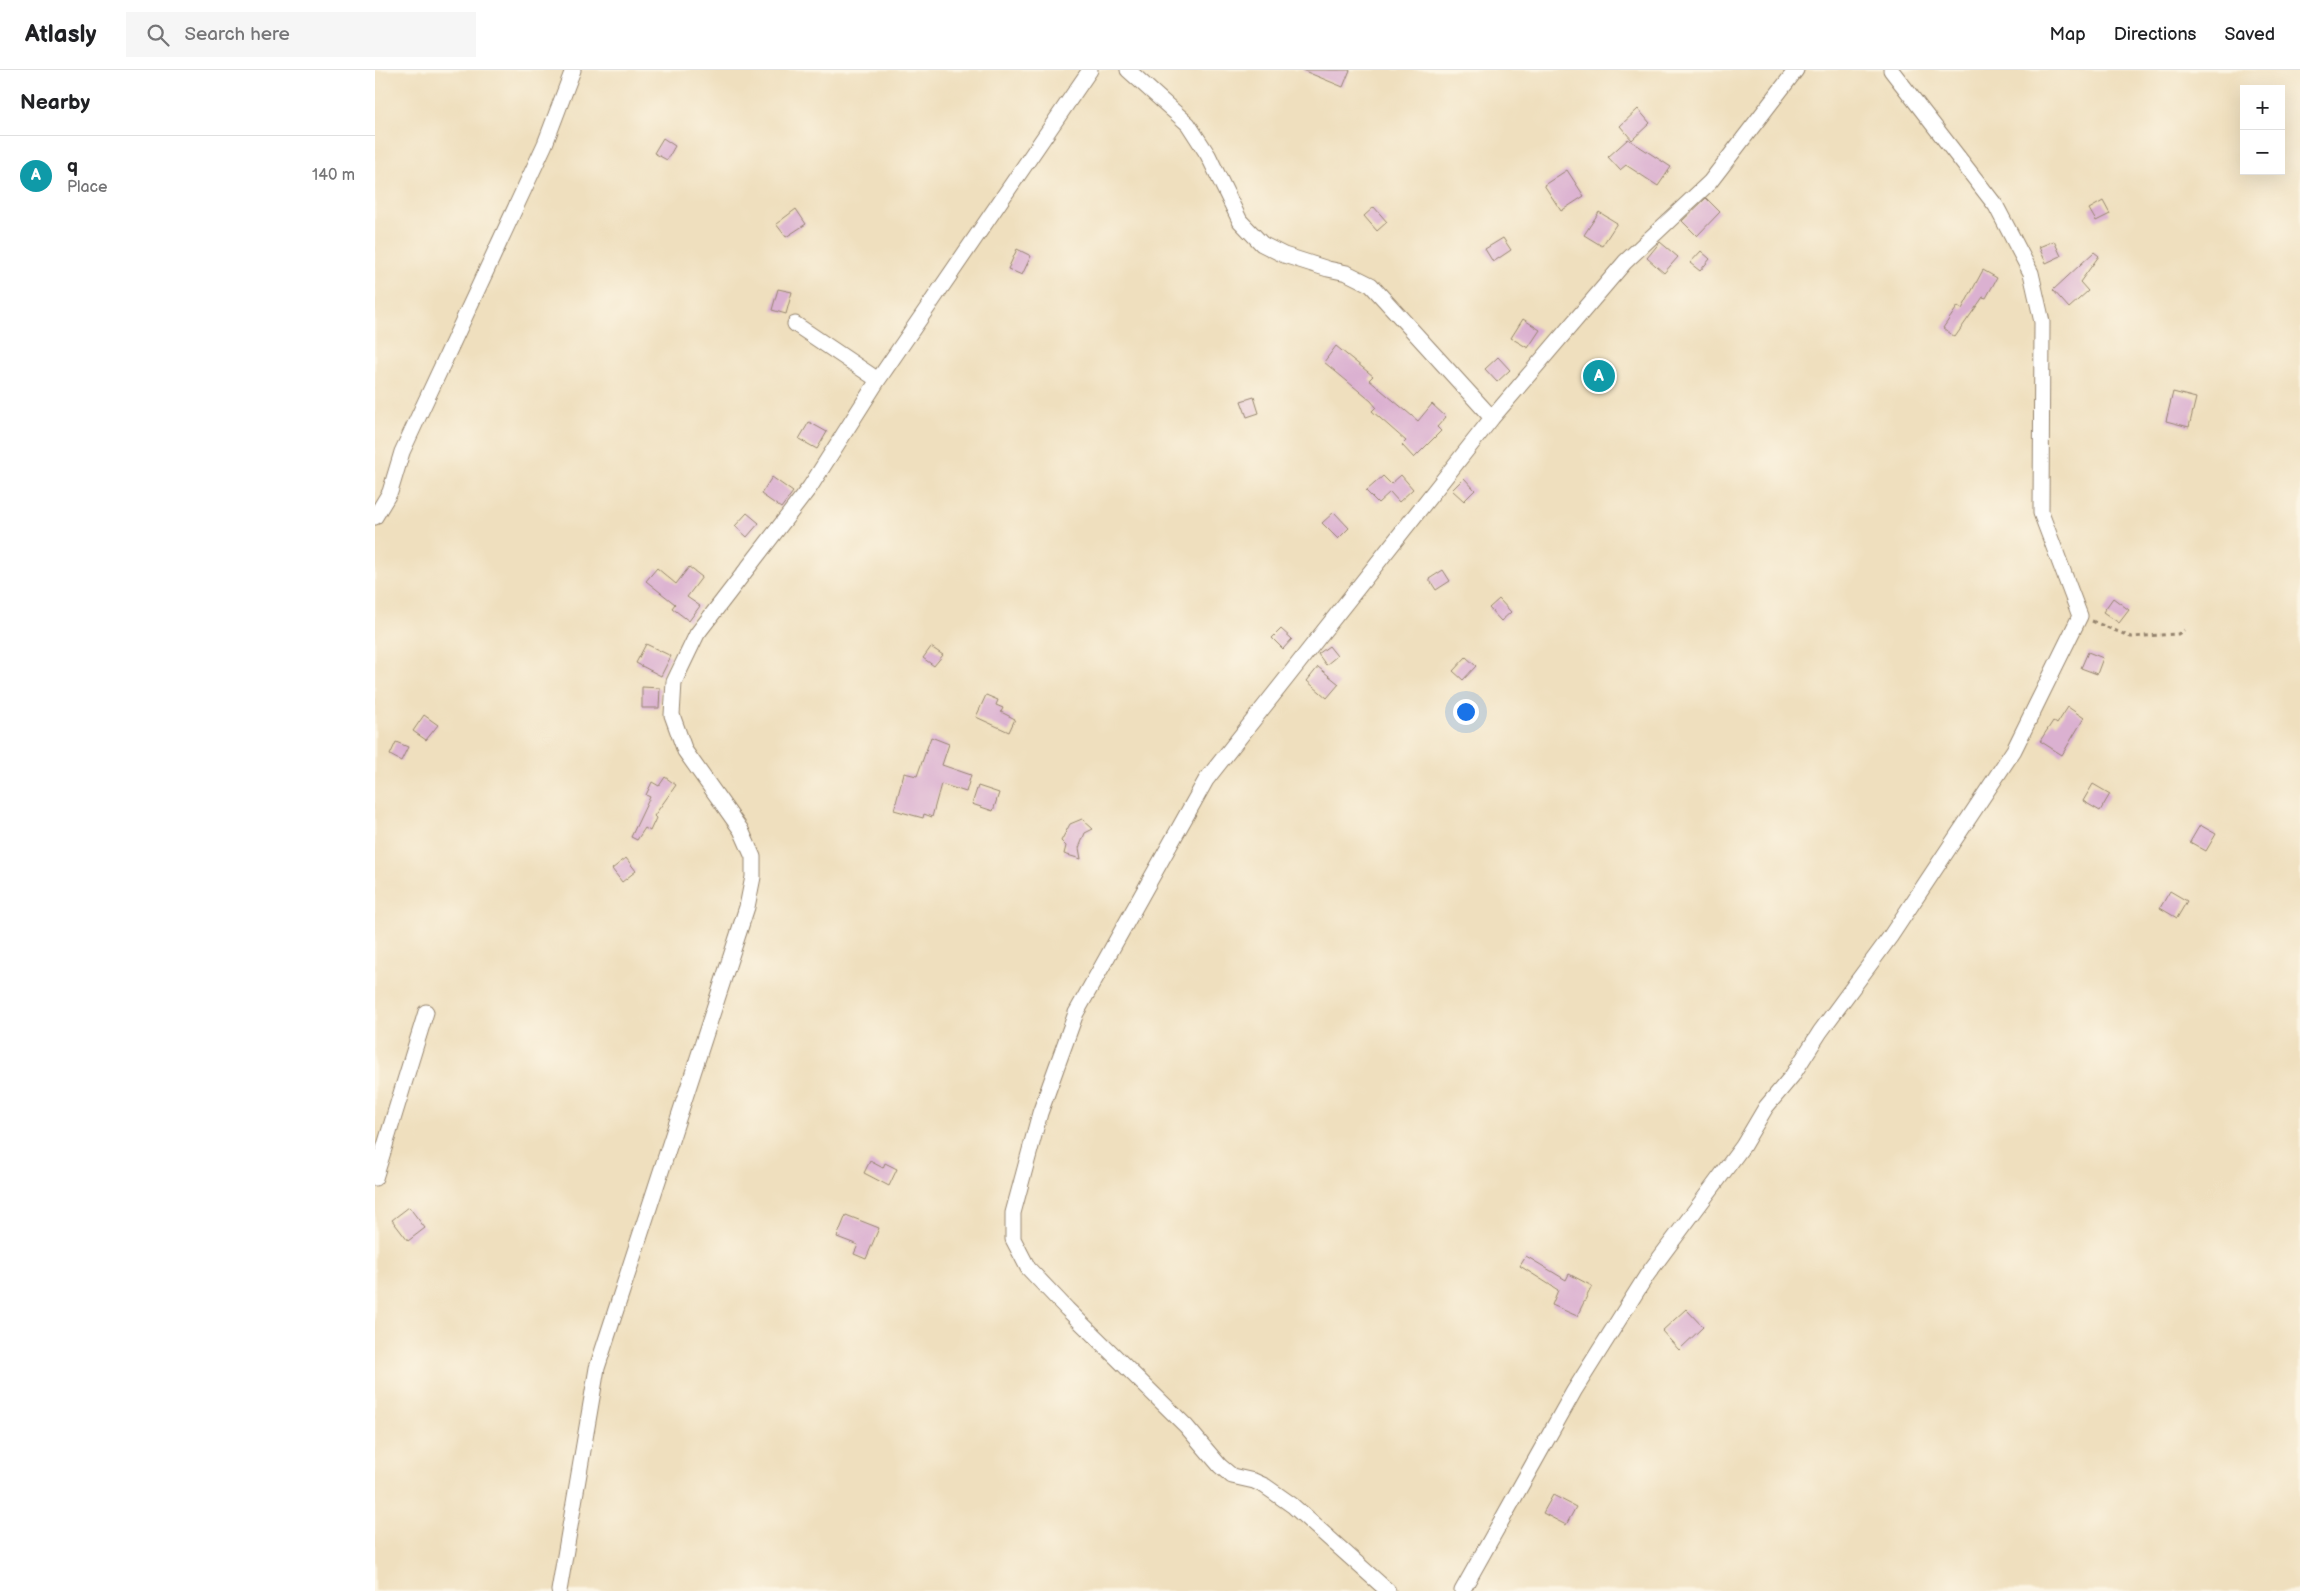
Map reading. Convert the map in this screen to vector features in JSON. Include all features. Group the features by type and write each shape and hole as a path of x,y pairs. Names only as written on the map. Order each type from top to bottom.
{"street":[{"path":"375,517 390,492 402,452 545,144 573,70"},
{"path":"559,1591 597,1368 741,925 753,878 753,857 741,830 685,752 672,715 674,682 697,634 810,487 878,380 1090,70"},
{"path":"1128,70 1188,124 1208,155 1240,221 1262,244 1283,255 1328,270 1347,273 1371,285 1492,418"},
{"path":"1388,1591 1292,1505 1260,1484 1232,1476 1220,1466 1186,1426 1028,1268 1013,1239 1013,1213 1040,1113 1076,1013 1206,780 1492,418 1625,262 1710,182 1796,70"},
{"path":"1462,1591 1564,1408 1647,1275 1743,1146 1767,1107 1792,1076 1820,1032 1890,937 2014,750 2080,616 2041,513 2042,322 2031,273 1996,206 1891,70"},
{"path":"795,324 878,380"},
{"path":"375,1178 426,1012"}],"path":[{"path":"2080,616 2131,637 2178,634 2184,630"}],"building":[{"path":"1302,70 1350,70 1343,87"},
{"path":"1638,109 1650,123 1632,140 1620,126"},
{"path":"663,138 675,146 667,160 654,153"},
{"path":"1628,139 1671,167 1658,186 1626,165 1620,170 1608,157"},
{"path":"1567,170 1584,196 1561,211 1544,185"},
{"path":"1706,198 1720,212 1697,236 1682,221"},
{"path":"2103,201 2110,214 2096,221 2089,209"},
{"path":"1374,207 1387,222 1377,231 1364,216"},
{"path":"796,209 806,224 786,237 776,224"},
{"path":"1599,212 1617,223 1602,246 1584,235"},
{"path":"1503,238 1511,250 1493,262 1485,249"},
{"path":"2054,241 2061,256 2046,263 2039,247"},
{"path":"1660,242 1678,257 1664,273 1647,258"},
{"path":"1017,249 1031,256 1022,275 1008,269"},
{"path":"1701,251 1710,259 1700,271 1690,263"},
{"path":"2094,252 2099,256 2080,282 2088,291 2069,308 2053,290"},
{"path":"1983,270 1997,278 1986,298 1983,297 1955,337 1943,328 1958,306 1962,309"},
{"path":"778,289 792,292 786,314 772,310"},
{"path":"1523,319 1540,330 1528,348 1511,338"},
{"path":"1336,346 1373,376 1369,380 1418,421 1432,404 1446,417 1437,427 1441,431 1414,458 1402,445 1406,441 1372,411 1376,407 1371,401 1324,362"},
{"path":"1498,357 1510,370 1497,382 1485,369"},
{"path":"1594,361 1614,375 1603,391 1583,377"},
{"path":"2173,392 2196,398 2189,427 2166,421"},
{"path":"1254,397 1259,413 1247,417 1241,401"},
{"path":"809,422 827,432 817,449 799,439"},
{"path":"1401,475 1413,489 1399,502 1390,492 1378,503 1366,491 1383,476 1391,484"},
{"path":"772,477 793,492 781,508 761,494"},
{"path":"1464,478 1475,490 1464,501 1452,490"},
{"path":"1334,512 1349,528 1338,539 1322,523"},
{"path":"747,513 759,523 747,537 735,526"},
{"path":"689,567 702,577 687,597 700,606 689,621 672,608 675,604 646,581 657,568 676,584"},
{"path":"1443,570 1450,581 1436,590 1429,579"},
{"path":"2113,598 2129,610 2119,623 2103,612"},
{"path":"1499,599 1511,612 1501,621 1489,608"},
{"path":"1281,629 1292,639 1283,649 1272,638"},
{"path":"646,644 671,656 661,676 636,663"},
{"path":"1329,646 1337,656 1326,665 1318,654"},
{"path":"931,647 943,655 934,666 923,658"},
{"path":"2088,652 2103,658 2097,674 2081,668"},
{"path":"1466,657 1476,666 1463,680 1453,671"},
{"path":"1318,667 1339,684 1327,698 1307,681"},
{"path":"642,687 660,688 659,708 642,708"},
{"path":"986,695 998,700 996,705 1003,708 1001,712 1015,719 1009,732 976,717"},
{"path":"2068,707 2084,718 2062,755 2040,741 2053,721 2057,724"},
{"path":"424,715 438,725 426,740 413,731"},
{"path":"931,737 949,744 942,765 971,775 966,792 941,784 932,817 924,814 923,818 894,810 904,773 917,776"},
{"path":"396,742 408,747 401,761 390,755"},
{"path":"665,777 676,785 654,816 656,818 650,831 645,828 637,840 631,837 650,797 646,795 652,782 659,786"},
{"path":"2093,784 2110,794 2100,811 2083,801"},
{"path":"978,786 999,793 993,811 972,804"},
{"path":"1082,819 1093,829 1085,833 1079,848 1081,859 1064,854 1066,846 1061,841 1070,824"},
{"path":"2200,825 2216,834 2206,851 2190,842"},
{"path":"626,858 636,871 622,882 612,869"},
{"path":"2170,891 2187,901 2177,918 2160,908"},
{"path":"870,1161 883,1168 885,1163 897,1169 889,1186 864,1173"},
{"path":"409,1207 425,1228 408,1241 392,1220"},
{"path":"846,1215 879,1228 866,1259 854,1254 858,1245 837,1237"},
{"path":"1526,1256 1566,1280 1569,1274 1592,1286 1577,1316 1552,1305 1558,1290 1520,1266"},
{"path":"1686,1309 1703,1327 1679,1350 1662,1331"},
{"path":"1553,1495 1576,1507 1566,1525 1543,1513"}],"place":[{"name":"q","path":"1599,376"}]}
